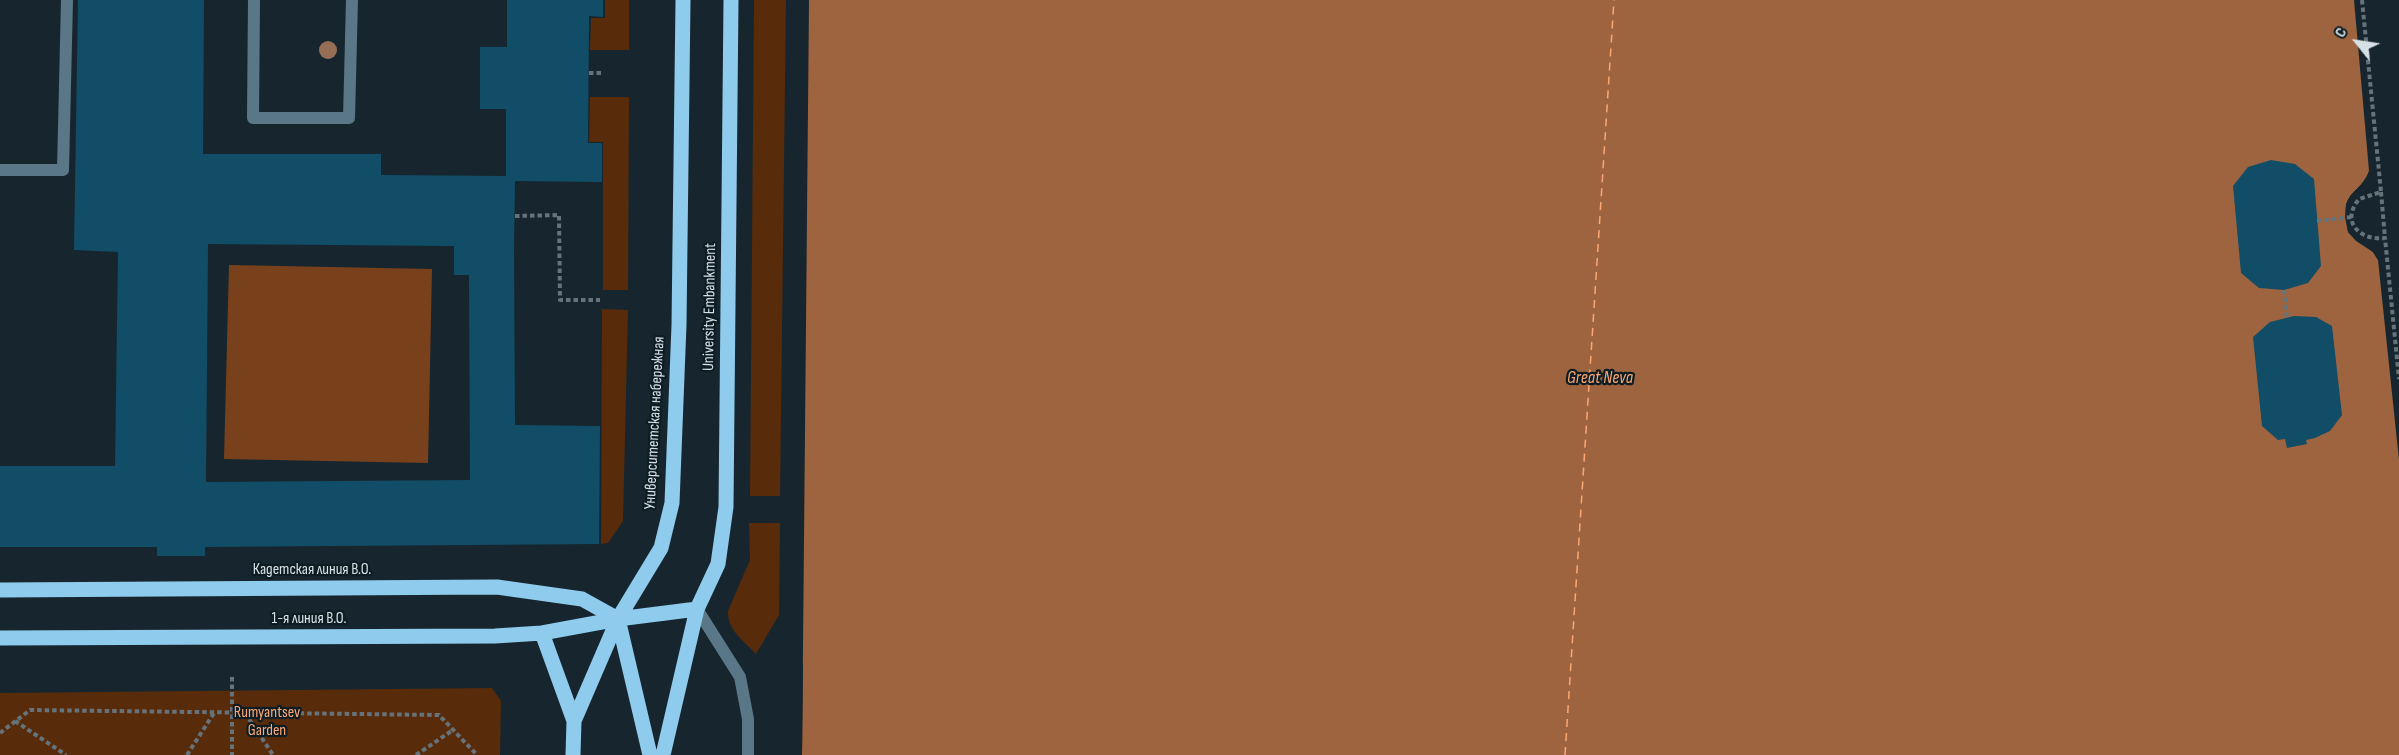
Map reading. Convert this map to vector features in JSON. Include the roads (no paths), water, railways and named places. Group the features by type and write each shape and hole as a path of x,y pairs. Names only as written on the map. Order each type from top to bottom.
{"main road":[{"name":"Университетская набережная","path":"573,755 574,721 618,618 661,548 672,503 678,325 683,0"},
{"name":"University Embankment","path":"697,609 718,564 726,507 731,0"},
{"name":"Кадетская линия В.О.","path":"0,590 497,587 582,599 618,618"},
{"name":"1-я линия В.О.","path":"0,638 495,636 542,633 618,618 697,609"},
{"path":"663,755 697,609"},
{"path":"618,618 650,755"},
{"name":"Университетская набережная","path":"542,633 574,721"}],"street":[{"path":"0,170 63,170 68,0"},
{"path":"254,0 253,118 349,118 352,0"},
{"path":"697,609 740,676 748,719 747,755"}],"water":[{"name":"Great Neva","path":"809,0 2354,0 2369,171 2364,181 2349,198 2346,213 2348,232 2373,252 2378,260 2399,460 2399,755 802,755"}],"park label":[{"name":"Rumyantsev Garden","path":"267,722"}]}
